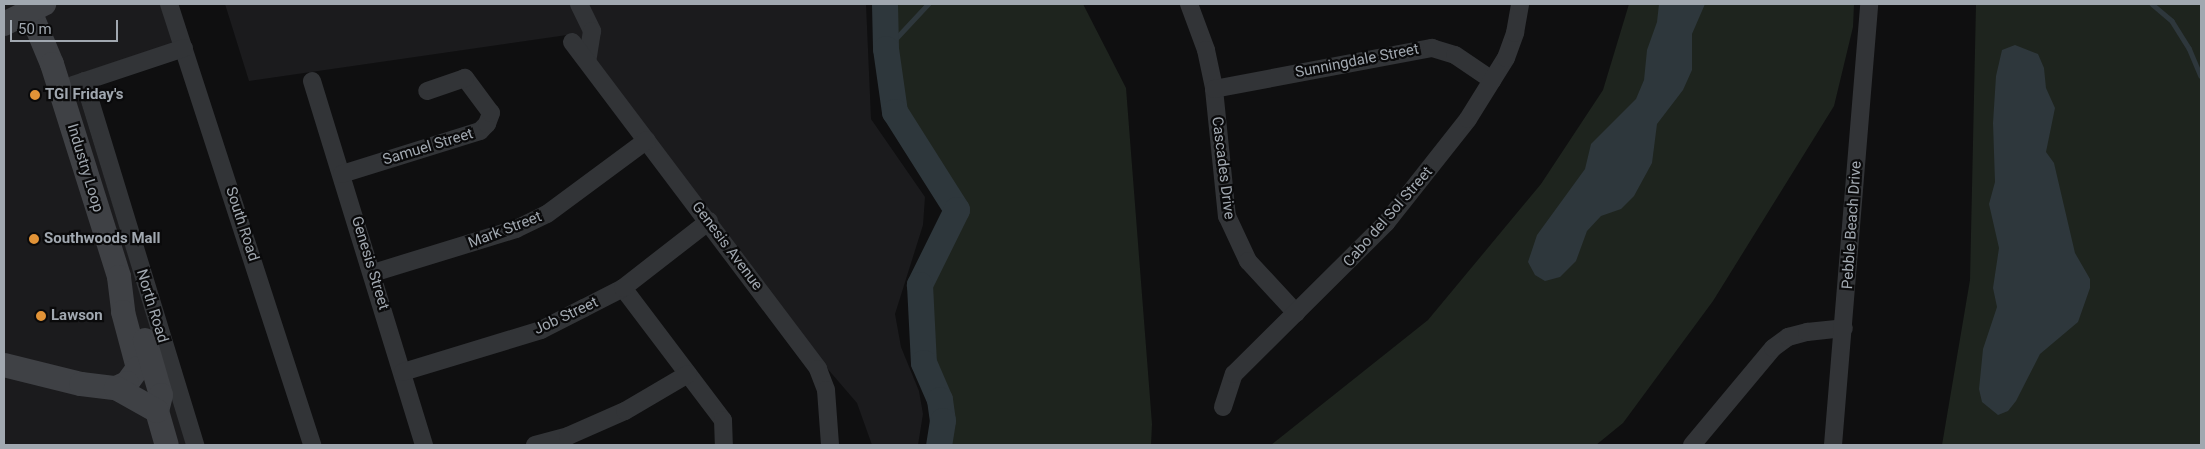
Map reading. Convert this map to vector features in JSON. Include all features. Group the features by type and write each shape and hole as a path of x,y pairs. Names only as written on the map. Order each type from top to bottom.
{"street":[{"name":"South Road","path":"169,4 300,403 312,445"},
{"path":"579,4 586,13 592,31 587,61"},
{"name":"Cascades Drive","path":"1189,4 1206,50 1214,90 1227,216 1248,262 1296,313"},
{"name":"Cabo del Sol Street","path":"1224,407 1234,374 1386,223 1468,119 1506,58 1515,32 1520,4"},
{"name":"Pebble Beach Drive","path":"1834,445 1869,4"},
{"path":"4,24 34,6"},
{"name":"Industry Loop","path":"34,6 119,277 124,312 138,368 127,383 116,388"},
{"name":"Genesis Avenue","path":"572,42 709,221 818,369 826,390 830,445"},
{"path":"60,89 184,48"},
{"name":"Sunningdale Street","path":"1214,90 1432,48 1456,55 1492,80"},
{"name":"Samuel Street","path":"342,174 480,131 491,113 465,78 427,91"},
{"name":"North Road","path":"84,81 194,442"},
{"name":"Genesis Street","path":"312,81 373,273 424,445"},
{"name":"Mark Street","path":"373,273 532,222 547,214 647,140"},
{"name":"Job Street","path":"403,372 541,330 623,288 709,221"},
{"name":"Industry Loop","path":"119,277 132,296 161,395 157,411 167,445"},
{"path":"623,288 723,420 724,445"},
{"path":"1692,445 1773,348 1788,337 1807,332 1844,328"},
{"path":"4,365 81,384 116,388 157,411"},
{"path":"535,445 568,436 625,411 688,374"}],"shaded area":[{"path":"4,4 160,4 174,43 73,76 187,445 4,445"},
{"path":"225,4 866,4 871,119 925,197 923,225 895,314 901,347 919,391 923,414 918,445 872,445 857,403 826,367 574,34 249,81"},
{"path":"885,4 1083,4 1126,88 1152,424 1151,445 939,445 943,421 940,400 924,363 920,285 957,210 895,112 886,49"},
{"path":"1629,4 1854,4 1853,27 1834,106 1713,301 1623,423 1596,445 1271,445 1428,320 1541,184 1603,90"},
{"path":"1659,4 1705,4 1692,34 1692,70 1683,90 1657,124 1652,163 1634,196 1621,209 1601,216 1587,231 1576,261 1560,277 1545,281 1535,275 1528,262 1537,235 1585,169 1591,144 1636,99 1644,80 1647,50 1657,22"},
{"path":"1976,4 2201,4 2201,445 1942,445 1970,280"},
{"path":"2015,45 2038,54 2044,68 2046,88 2055,108 2046,152 2054,163 2075,253 2090,279 2090,288 2078,322 2040,354 2016,401 2008,411 1998,415 1982,402 1979,389 1983,349 1997,307 1993,288 1999,248 1989,204 1995,182 1993,123 1996,76 2002,50"}],"waterway":[{"path":"885,4 886,49 895,112 957,210 920,285 924,363 940,400 943,421 939,445"},
{"path":"886,49 928,4"},
{"path":"2152,4 2172,21 2189,48 2201,76"}],"place":[{"name":"TGI Friday's","path":"35,95"},
{"name":"Southwoods Mall","path":"34,239"},
{"name":"Lawson","path":"41,316"}]}
